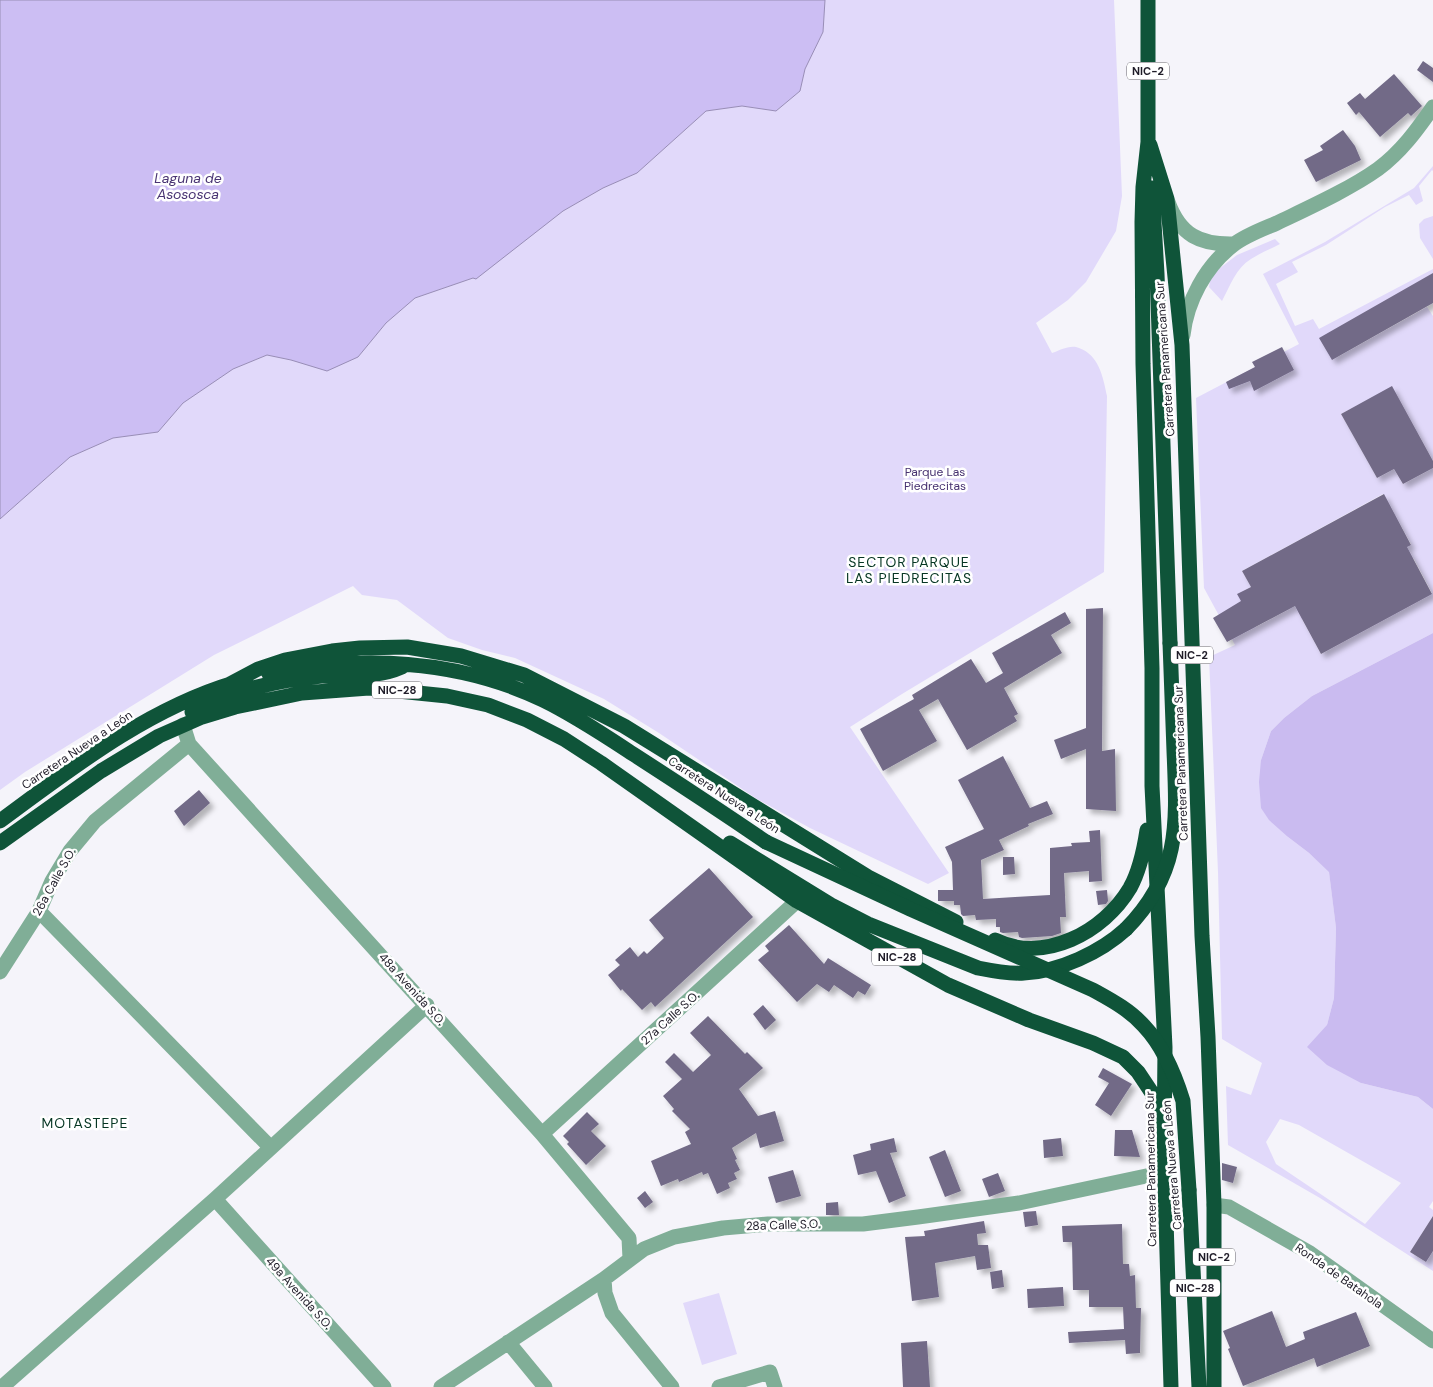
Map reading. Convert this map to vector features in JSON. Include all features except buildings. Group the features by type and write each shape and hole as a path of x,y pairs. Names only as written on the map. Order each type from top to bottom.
{"highway":[{"name":"Carretera Panamericana Sur","path":"1148,0 1148,142 1143,187 1142,232 1144,364 1152,668 1152,786 1165,1047 1164,1152 1171,1387"},
{"name":"Carretera Panamericana Sur","path":"1148,142 1167,199 1182,345 1202,936 1214,1206 1214,1387"},
{"path":"601,762 831,905 868,924 978,968 997,972 1024,974 1069,963 1105,946 1119,936 1137,918 1154,893 1164,872 1171,851 1176,820 1158,274 1148,142"},
{"path":"226,686 258,669 285,660 360,648 406,647 461,656 524,675 624,726 868,877 976,932 1000,943 1016,947 1030,948 1053,945 1079,936 1101,922 1120,902 1136,875 1144,849 1152,786"},
{"name":"Carretera Nueva a León","path":"0,821 92,755 150,720 194,698 262,675 334,663 408,664 452,670 487,679 542,699 639,758 766,842 910,910 1094,990 1121,1006 1143,1024 1167,1060 1184,1101 1199,1387"},
{"path":"92,755 105,754 116,750 166,723 182,725 192,712 200,707 232,695 264,686 323,676 377,675 390,672 408,664"},
{"name":"Carretera Nueva a León","path":"0,844 52,804 101,771 159,736 182,725 235,707 302,692 369,688 447,696 488,705 527,720 601,762 797,901 948,985 1029,1020 1123,1057 1138,1072 1152,1093 1159,1116 1164,1152"}],"street":[{"path":"1182,345 1185,322 1192,300 1207,273 1217,260 1234,244 1348,187 1377,170 1402,148 1433,107"},
{"path":"1167,199 1173,216 1184,230 1199,240 1216,245 1234,244"},
{"name":"48a Avenida S.O.","path":"182,725 189,744 542,1134 628,1238 630,1259"},
{"name":"26a Calle S.O.","path":"0,972 39,911 52,881 70,851 95,821 189,744"},
{"name":"27a Calle S.O.","path":"542,1134 797,901"},
{"path":"39,911 271,1148"},
{"path":"2,1387 215,1199 426,1005"},
{"name":"28a Calle S.O.","path":"441,1387 604,1279 644,1249 674,1238 723,1228 768,1224 863,1224 918,1217 1019,1203 1165,1172"},
{"name":"49a Avenida S.O.","path":"215,1199 384,1387"},
{"name":"Ronda de Batahola","path":"1214,1206 1229,1207 1310,1253 1433,1341"},
{"path":"604,1279 605,1293 612,1313 672,1387"},
{"path":"508,1342 545,1387"},
{"path":"719,1387 770,1372 775,1387"}],"green space":[{"name":"Parque Las Piedrecitas","path":"825,0 1114,0 1122,196 1116,231 1086,282 1068,300 1036,323 1052,353 1073,347 1086,351 1096,361 1104,381 1107,396 1104,572 850,727 949,873 928,884 810,828 757,799 659,733 604,699 515,658 482,650 448,638 397,600 362,595 353,586 214,655 25,772 0,790 0,519 70,457 113,438 158,432 183,403 233,369 267,355 291,360 358,357 386,323 415,298 473,278 563,211 603,188 637,173 706,111 742,106 776,111 800,91 805,69 823,32"},
{"path":"1433,166 1433,171 1419,186 1423,201 1416,205 1409,195 1385,207 1326,245 1292,262 1298,272 1276,284 1295,326 1313,319 1319,329 1433,269 1433,273 1332,360 1427,307 1433,316 1433,461 1392,387 1341,414 1377,478 1394,469 1403,484 1433,468 1433,633 1312,696 1271,731 1261,760 1288,837 1329,871 1336,928 1334,998 1327,1025 1361,1083 1418,1097 1433,1109 1433,1201 1429,1207 1433,1210 1433,1216 1410,1252 1426,1262 1433,1251 1433,1271 1320,1198 1228,1145 1226,1086 1251,1095 1262,1063 1222,1039 1218,872 1209,657 1235,645 1204,588 1196,398 1299,344 1263,274 1325,242 1414,188","holes":["1383,494 1411,544 1397,553 1414,559 1432,593 1321,654 1302,619 1313,596 1256,627 1238,594 1251,587 1242,571","1280,1119 1299,1125 1401,1183 1365,1224 1276,1164 1266,1142"]},
{"path":"1433,216 1433,259 1420,238 1419,224 1424,219"},
{"path":"1275,239 1280,244 1254,257 1241,267 1222,301 1209,287 1211,275 1237,255"},
{"path":"719,1293 737,1354 702,1365 683,1303"}],"shaded area":[{"path":"1433,633 1433,1109 1418,1097 1361,1083 1327,1065 1307,1047 1327,1025 1334,998 1336,928 1329,872 1269,820 1261,808 1259,782 1261,760 1271,731 1284,718 1312,696"}],"water":[{"name":"Laguna de Asososca","path":"0,0 825,0 823,32 805,69 800,91 776,111 742,106 706,111 637,173 603,188 563,211 476,279 473,278 415,298 386,323 358,357 327,371 267,355 233,369 183,403 158,432 113,438 70,457 0,519"}],"district":[{"name":"SECTOR PARQUE LAS PIEDRECITAS","path":"909,570"},
{"name":"MOTASTEPE","path":"85,1123"}]}
